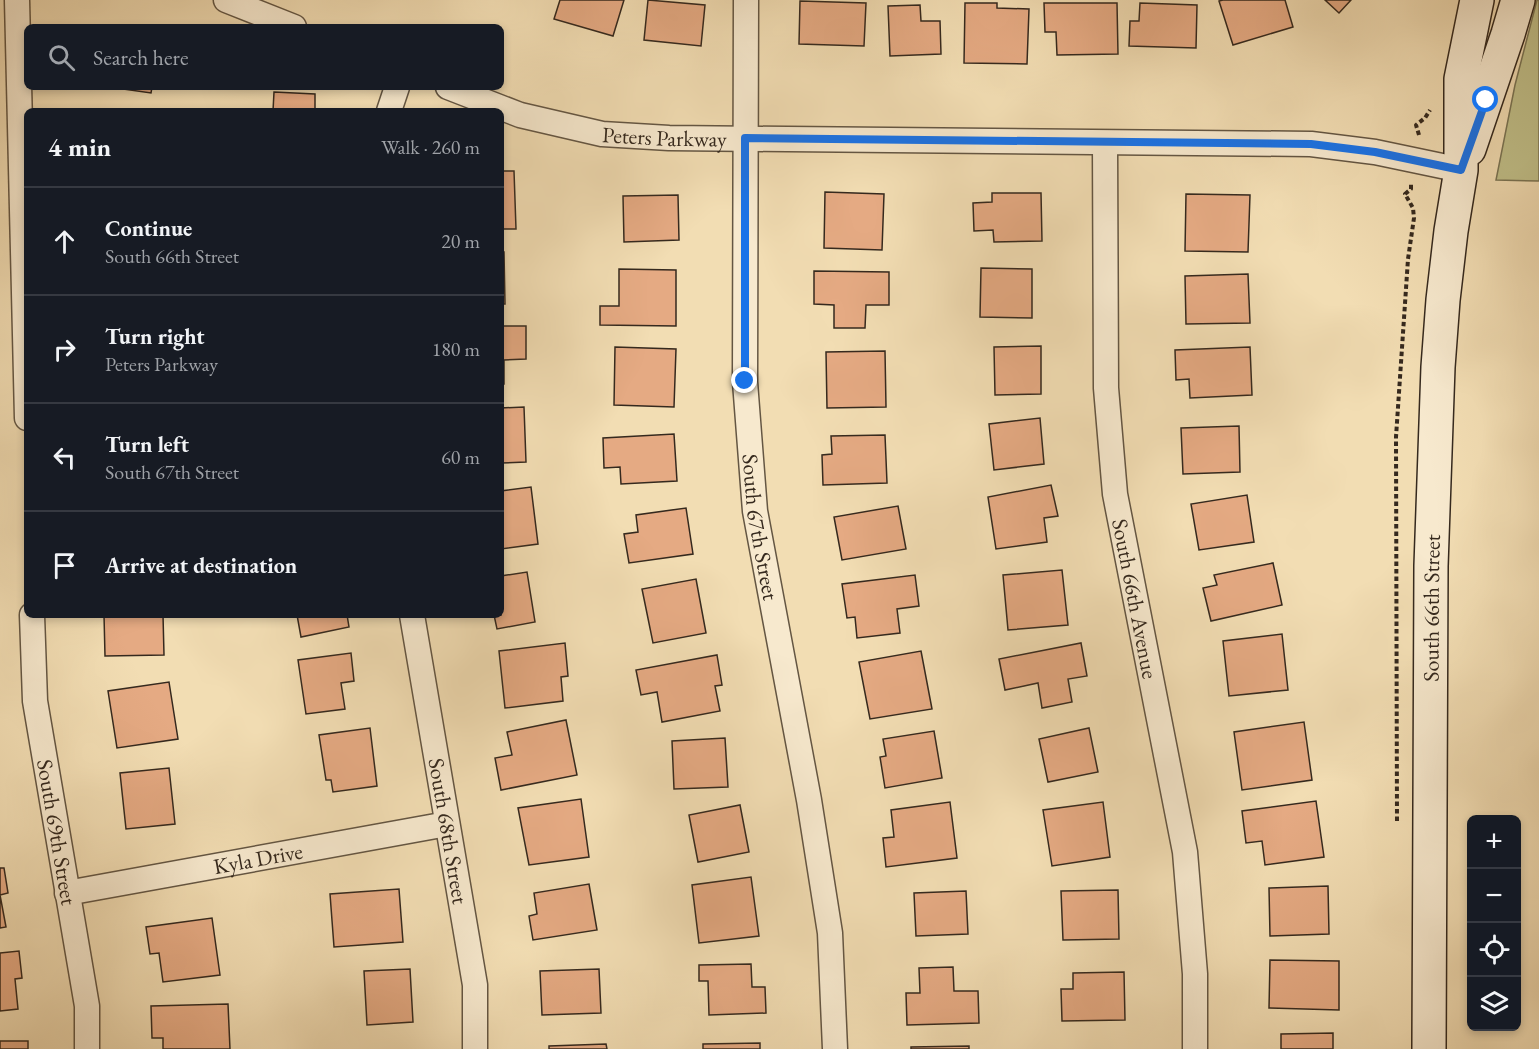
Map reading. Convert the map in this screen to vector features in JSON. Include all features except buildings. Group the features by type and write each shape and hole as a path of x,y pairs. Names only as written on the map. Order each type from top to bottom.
{"street":[{"path":"17,0 24,293"},
{"path":"226,0 286,24"},
{"name":"South 67th Street","path":"746,0 745,381 755,511 810,800 830,933 835,1049"},
{"name":"South 66th Street","path":"1429,1049 1431,566 1443,300 1461,170 1461,79 1477,0"},
{"name":"South 66th Street","path":"1461,170 1494,78 1518,0"},
{"path":"390,108 396,90"},
{"name":"Peters Parkway","path":"456,90 502,108"},
{"name":"Peters Parkway","path":"504,109 520,115 602,134 669,138 1311,144 1375,152 1461,170"},
{"name":"South 66th Avenue","path":"1105,143 1106,388 1115,495 1185,852 1196,974 1196,1049"},
{"name":"South 69th Street","path":"32,618 34,702 87,1006 87,1049"},
{"name":"South 68th Street","path":"413,618 475,985 475,1049"},
{"name":"Kyla Drive","path":"67,893 447,824"}],"shaded area":[{"path":"1537,0 1539,0 1539,181 1496,180 1515,85"}],"route":[{"path":"745,381 745,138 1311,144 1375,152 1461,170 1486,100"}]}
